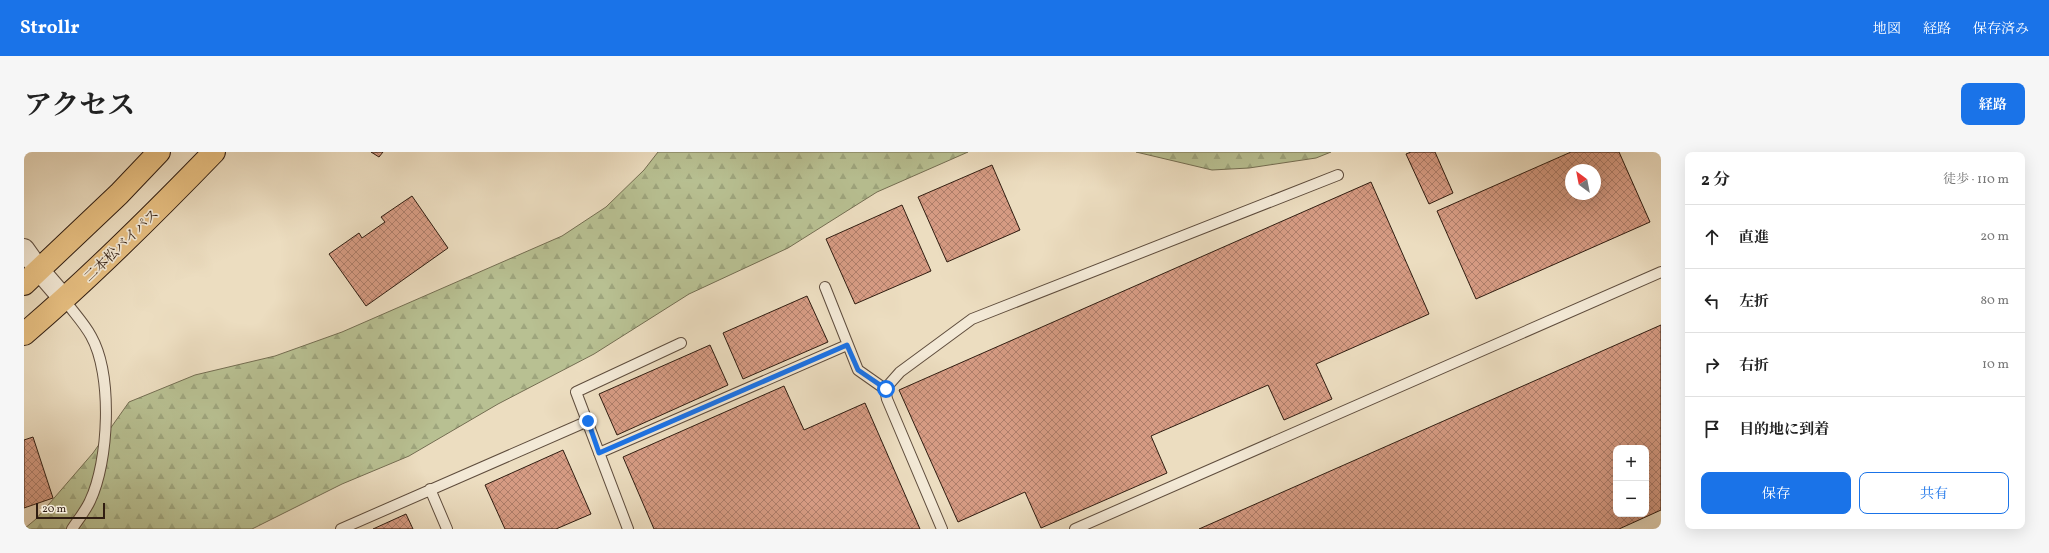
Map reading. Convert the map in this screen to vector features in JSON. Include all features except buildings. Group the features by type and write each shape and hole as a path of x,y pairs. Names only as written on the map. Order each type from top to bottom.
{"highway":[{"path":"32,277 159,152"},
{"name":"二本松バイパス","path":"24,334 64,299 146,222 214,152"}],"street":[{"path":"24,249 32,277 64,299"}],"lane":[{"path":"942,529 887,399 886,389 900,372 972,319 1338,176"},
{"path":"1075,529 1661,272"},
{"path":"825,287 858,370 886,389"},
{"path":"64,299 92,337 102,363 105,386 106,433 90,500 72,529"},
{"path":"628,529 576,392 681,343"},
{"path":"599,453 847,345"},
{"path":"341,529 588,421"},
{"path":"430,490 447,529"}],"green space":[{"path":"658,152 968,152 877,192 788,248 689,294 594,354 498,404 409,456 342,484 252,529 24,529 36,519 93,453 129,402 195,375 275,356 342,332 562,236 606,207 644,170"},
{"path":"1136,152 1331,152 1316,158 1249,168 1212,170"}],"route":[{"path":"588,421 599,453 847,345 858,370 886,389"}]}
